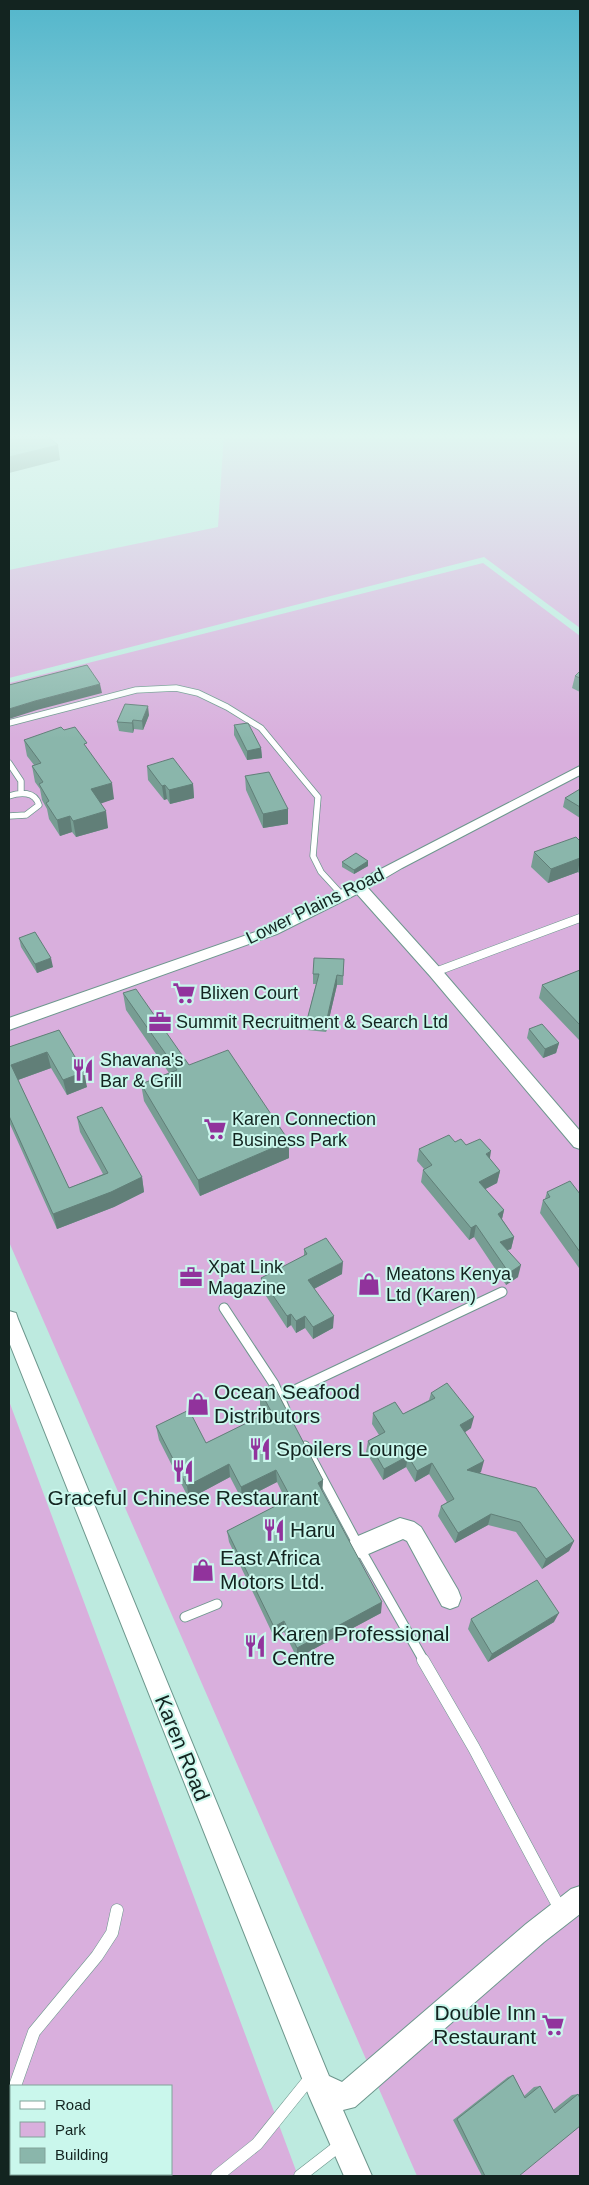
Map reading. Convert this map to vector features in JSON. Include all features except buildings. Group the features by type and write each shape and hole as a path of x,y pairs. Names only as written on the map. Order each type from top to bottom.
{"street":[{"name":"Lower Plains Road","path":"10,1021 272,931 343,896 580,770"},
{"path":"359,887 435,972 580,1142"},
{"name":"Karen Road","path":"9,1319 316,2079 358,2176"},
{"path":"359,1548 400,1528 407,1529 414,1534 450,1598"},
{"path":"316,2079 345,2097 528,1939 571,1905"}],"lane":[{"path":"9,723 136,690 153,688 176,688 198,694 227,707 261,728 318,797 319,805 313,853 315,863 343,896"},
{"path":"9,763 21,780 21,793"},
{"path":"9,796 21,793 36,797 39,805 30,814 9,816"},
{"path":"435,972 580,918"},
{"path":"280,1397 502,1292"},
{"path":"224,1308 274,1384 296,1430 359,1548 474,1748 571,1905"},
{"path":"185,1617 216,1604"},
{"path":"15,2085 34,2032 97,1956 112,1933 117,1910"},
{"path":"217,2176 256,2144 316,2079"},
{"path":"300,2176 343,2142"}],"green space":[{"path":"179,535 580,535 580,628 484,557 9,678 9,570"},
{"path":"483,563 580,636 580,2176 417,2176 9,1242 9,683"},
{"path":"9,1401 298,2176 9,2176"}],"place":[{"name":"Blixen Court","path":"184,993"},
{"name":"Summit Recruitment & Search Ltd","path":"160,1022"},
{"name":"Shavana's Bar & Grill","path":"83,1070"},
{"name":"Karen Connection Business Park","path":"215,1129"},
{"name":"Xpat Link Magazine","path":"191,1277"},
{"name":"Meatons Kenya Ltd (Karen)","path":"369,1284"},
{"name":"Ocean Seafood Distributors","path":"198,1404"},
{"name":"Spoilers Lounge","path":"260,1449"},
{"name":"Graceful Chinese Restaurant","path":"183,1471"},
{"name":"Haru","path":"274,1530"},
{"name":"East Africa Motors Ltd.","path":"203,1570"},
{"name":"Karen Professional Centre","path":"255,1646"},
{"name":"Double Inn Restaurant","path":"553,2025"}]}
